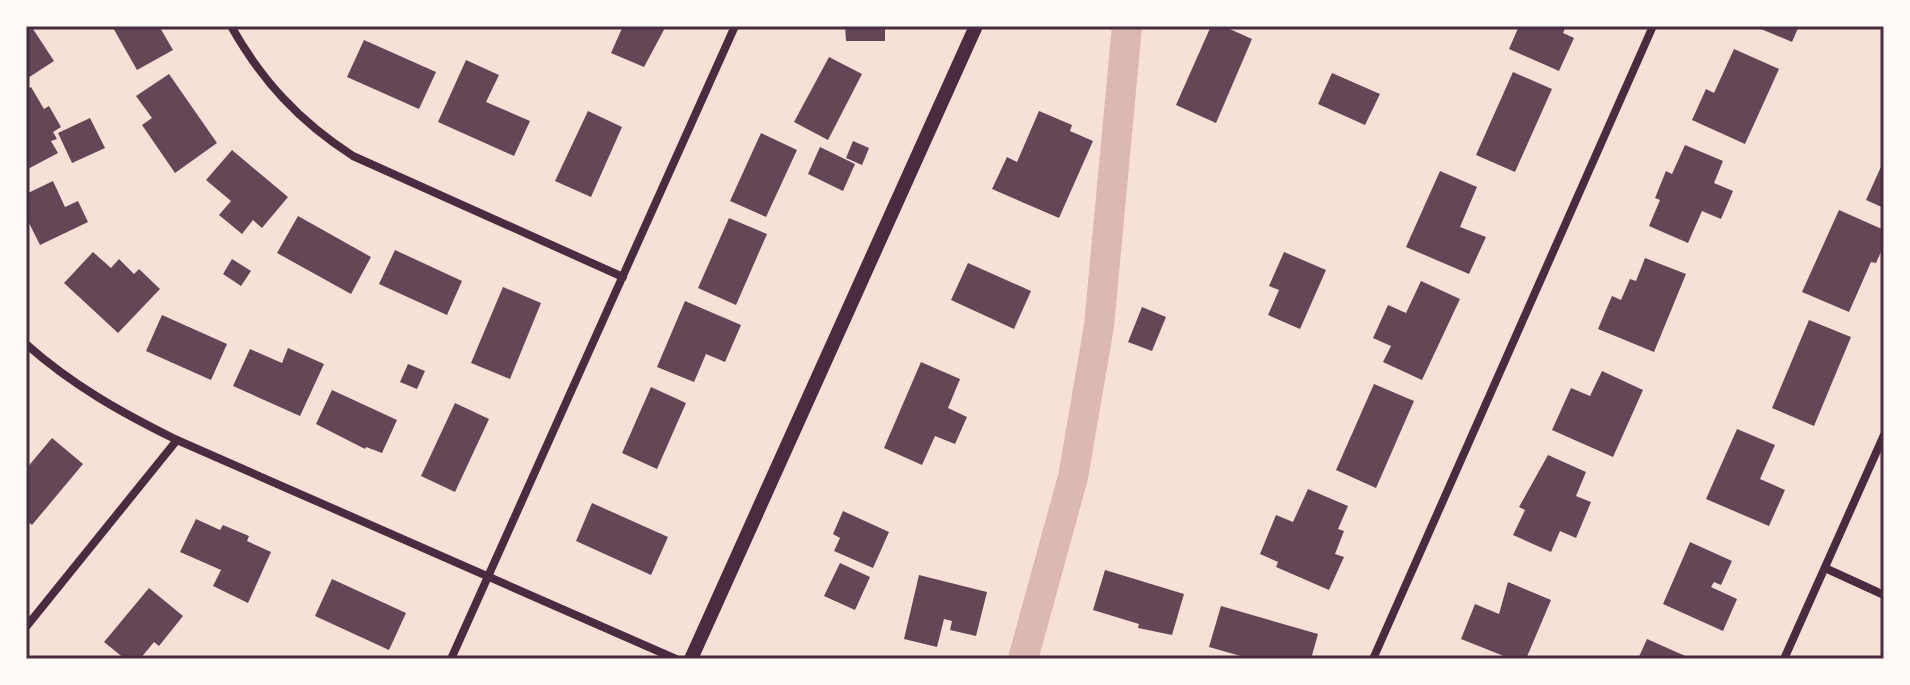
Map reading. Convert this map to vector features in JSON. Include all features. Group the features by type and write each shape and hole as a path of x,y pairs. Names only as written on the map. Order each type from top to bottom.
{"street":[{"path":"231,26 261,77 286,105 319,134 353,156 623,277"},
{"path":"451,659 735,26"},
{"path":"691,659 976,26"},
{"path":"1373,659 1653,26"},
{"path":"26,344 59,373 116,410 177,440 676,659"},
{"path":"1784,659 1884,435"},
{"path":"26,627 177,440"},
{"path":"1825,568 1884,595"}],"building":[{"path":"26,26 31,26 54,61 28,78"},
{"path":"112,26 159,26 173,50 137,70"},
{"path":"623,26 666,26 644,67 611,53"},
{"path":"845,26 885,26 885,41 846,41"},
{"path":"1211,26 1223,26 1252,39 1216,123 1176,105"},
{"path":"1519,26 1566,26 1563,33 1574,38 1559,71 1509,49"},
{"path":"1754,26 1799,26 1792,42"},
{"path":"364,40 436,72 419,109 347,77"},
{"path":"1734,49 1779,69 1745,144 1692,120 1706,89 1714,93"},
{"path":"829,57 862,74 828,140 794,122"},
{"path":"466,60 499,75 486,102 530,121 514,156 438,122"},
{"path":"1513,72 1552,89 1515,172 1476,155"},
{"path":"1332,73 1380,94 1365,125 1318,104"},
{"path":"169,74 217,143 175,173 142,125 152,118 136,96"},
{"path":"31,87 44,109 49,106 61,127 53,132 57,139 51,141 58,153 26,170 26,90"},
{"path":"588,111 622,127 591,197 555,181"},
{"path":"1039,111 1072,125 1070,131 1093,141 1059,218 992,189 1007,157 1017,162"},
{"path":"90,118 105,148 72,163 58,133"},
{"path":"761,133 797,150 766,217 730,201"},
{"path":"853,141 869,148 862,165 846,158"},
{"path":"1685,145 1723,161 1714,183 1733,191 1721,219 1702,211 1688,243 1649,226 1660,200 1655,198 1666,171 1672,174"},
{"path":"820,147 855,164 843,191 808,174"},
{"path":"232,150 288,197 262,228 253,220 242,234 219,215 231,201 206,180"},
{"path":"1884,160 1884,208 1866,200"},
{"path":"1440,171 1477,187 1460,227 1486,237 1469,274 1406,247"},
{"path":"53,181 65,207 78,201 88,222 40,245 26,217 26,194"},
{"path":"1839,210 1884,230 1884,245 1876,263 1871,262 1849,312 1802,292"},
{"path":"298,216 371,257 351,294 277,253"},
{"path":"729,218 767,234 736,305 698,288"},
{"path":"395,250 462,281 447,315 379,284"},
{"path":"93,252 111,268 119,259 134,274 139,269 160,289 118,333 64,283"},
{"path":"1284,252 1326,270 1300,329 1268,315 1279,290 1269,286"},
{"path":"1645,258 1686,274 1654,352 1598,329 1612,296 1621,300 1630,279 1636,281"},
{"path":"232,259 251,271 241,286 223,274"},
{"path":"968,263 1031,291 1014,329 951,300"},
{"path":"1421,281 1460,299 1422,380 1383,362 1391,346 1373,338 1388,305 1406,313"},
{"path":"503,287 541,303 510,379 471,363"},
{"path":"685,301 741,325 725,362 706,354 694,382 657,367"},
{"path":"1142,307 1166,317 1152,351 1128,342"},
{"path":"162,315 227,344 211,380 146,351"},
{"path":"1809,320 1851,337 1814,426 1772,408"},
{"path":"288,348 324,364 300,416 233,386 250,349 282,363"},
{"path":"921,362 960,379 948,408 967,417 955,444 935,436 922,465 884,448"},
{"path":"408,364 425,371 417,389 400,382"},
{"path":"1602,371 1643,390 1613,457 1552,430 1571,388 1590,396"},
{"path":"1374,384 1414,401 1376,488 1336,470"},
{"path":"651,387 686,403 657,469 622,453"},
{"path":"332,390 397,420 382,453 365,449 316,424"},
{"path":"455,403 489,419 455,492 421,476"},
{"path":"1737,429 1775,445 1760,479 1785,490 1769,526 1706,499"},
{"path":"52,438 83,464 32,525 26,520 26,469"},
{"path":"1548,455 1586,472 1576,496 1591,502 1576,538 1560,531 1551,552 1513,535 1525,510 1519,507"},
{"path":"1308,489 1348,506 1338,529 1344,531 1335,554 1344,557 1329,590 1276,567 1278,562 1260,554 1276,515 1293,522"},
{"path":"592,503 668,537 651,575 576,541"},
{"path":"843,511 889,532 873,568 834,551 840,538 833,534"},
{"path":"196,519 220,530 223,525 249,536 247,541 271,552 248,603 213,586 221,570 180,552"},
{"path":"1690,542 1732,561 1721,585 1714,582 1711,587 1737,599 1723,631 1663,604"},
{"path":"840,563 870,577 855,610 824,596"},
{"path":"1105,570 1184,594 1172,635 1138,628 1139,624 1093,610"},
{"path":"919,575 987,592 976,636 950,630 952,621 944,619 937,647 904,639"},
{"path":"332,579 406,613 389,650 315,616"},
{"path":"1508,582 1551,600 1526,659 1511,659 1461,639 1475,604 1499,614"},
{"path":"149,588 183,616 159,646 154,642 140,659 125,659 104,642"},
{"path":"1221,606 1318,634 1311,659 1251,659 1209,647"},
{"path":"1647,639 1692,659 1638,659"}],"waterway":[{"path":"1023,659 1073,477 1099,326 1127,26"}]}
